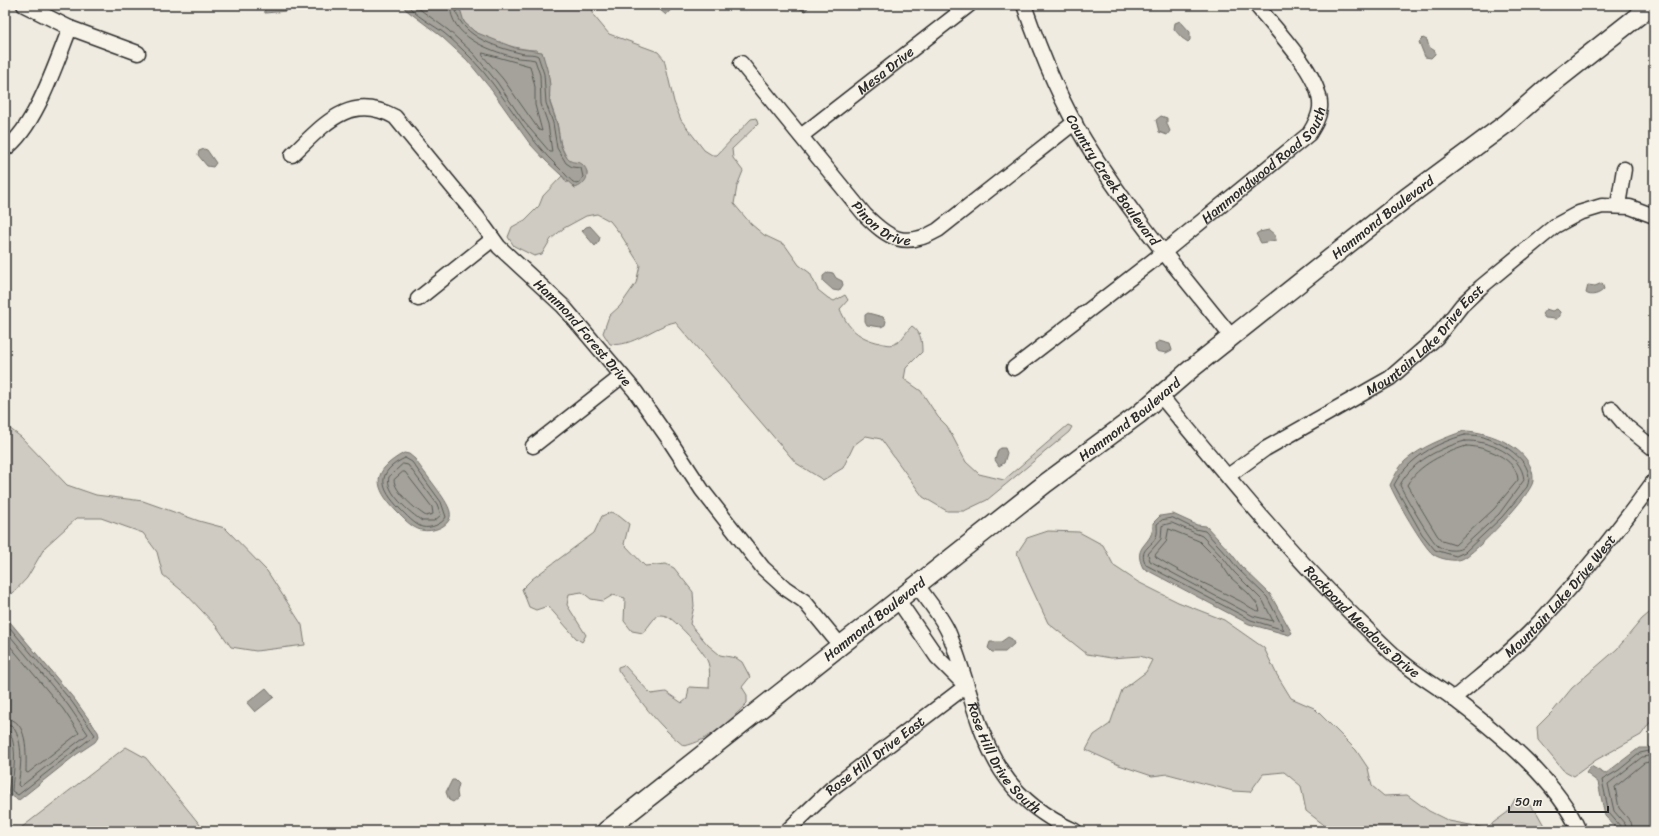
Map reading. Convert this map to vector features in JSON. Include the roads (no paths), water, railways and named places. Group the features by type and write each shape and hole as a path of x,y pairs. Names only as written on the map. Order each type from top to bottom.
{"street":[{"path":"24,5 70,28 138,53"},
{"name":"Mesa Drive","path":"801,136 970,5"},
{"name":"Country Creek Boulevard","path":"1024,5 1046,63 1075,122 1110,179 1164,252 1232,337"},
{"name":"Hammondwood Road South","path":"1014,368 1164,252 1304,139 1317,121 1320,108 1317,86 1305,66 1256,5"},
{"name":"Hammond Boulevard","path":"606,831 1046,483 1139,414 1160,395 1406,198 1508,123 1548,87 1643,8"},
{"path":"5,150 23,130 36,109 70,28"},
{"name":"Pinon Drive","path":"741,63 864,215 880,231 892,238 911,240 927,236 938,230 1075,122"},
{"name":"Hammond Forest Drive","path":"292,155 319,130 346,110 366,107 385,112 395,117 499,247 563,306 622,376 668,438 702,490 763,568 785,588 804,601 840,646"},
{"path":"1624,169 1618,205 1630,207 1654,216"},
{"name":"Mountain Lake Drive East","path":"1228,476 1265,449 1390,378 1437,337 1462,305 1555,226 1579,213 1602,206 1618,205"},
{"path":"418,299 493,239"},
{"path":"533,446 622,376"},
{"name":"Rockpond Meadows Drive","path":"1160,395 1290,548 1361,624 1402,662 1453,699 1502,739 1533,768 1558,796 1579,831"},
{"path":"1612,409 1627,427 1654,449"},
{"name":"Mountain Lake Drive West","path":"1453,699 1532,630 1612,539 1654,481"},
{"name":"Rose Hill Drive South","path":"917,585 950,634 982,731 997,766 1018,793 1038,810 1075,831"},
{"name":"Rose Hill Drive South","path":"898,600 937,657 966,686"},
{"name":"Rose Hill Drive East","path":"787,831 831,789 966,686"}],"water":[{"path":"264,5 288,5 289,8 286,9 287,11 265,13"},
{"path":"404,5 459,5 464,22 475,32 515,48 542,52 548,72 550,103 557,124 561,146 569,160 581,163 586,168 586,179 579,187 575,188 530,144 490,88 467,60 442,37 405,9"},
{"path":"660,5 675,5 666,15 659,9"},
{"path":"791,5 810,5 805,11"},
{"path":"1180,21 1190,32 1190,40 1188,42 1174,29 1175,23"},
{"path":"1423,38 1427,40 1429,47 1435,51 1435,54 1431,58 1425,57 1419,42"},
{"path":"1161,116 1167,118 1167,124 1170,131 1167,135 1159,132 1156,120"},
{"path":"204,149 207,150 216,163 213,167 207,166 198,155 199,151"},
{"path":"590,226 600,237 595,246 582,231 586,227"},
{"path":"1269,230 1275,235 1276,240 1261,243 1256,234"},
{"path":"828,272 833,273 836,278 842,281 843,285 839,291 833,290 823,281 823,276"},
{"path":"1602,283 1604,289 1600,292 1593,295 1586,293 1588,285 1595,286"},
{"path":"1546,309 1552,311 1557,309 1560,312 1560,316 1556,319 1545,318 1542,314"},
{"path":"868,313 883,317 886,321 885,325 881,327 867,325 865,315"},
{"path":"1159,341 1170,344 1172,350 1166,353 1156,351 1155,344"},
{"path":"1464,431 1486,434 1497,438 1519,451 1527,460 1532,470 1533,481 1530,488 1514,510 1490,536 1469,555 1459,560 1443,559 1433,554 1423,542 1397,500 1390,485 1401,466 1411,456 1433,443"},
{"path":"1005,448 1007,453 1004,463 999,466 995,460 998,450"},
{"path":"404,453 409,454 415,459 445,500 450,512 450,517 445,525 426,531 414,527 397,512 383,495 379,480 381,473 386,466"},
{"path":"1173,514 1197,525 1206,526 1241,566 1270,594 1292,633 1289,635 1249,624 1143,568 1140,560 1141,549 1150,536 1153,523 1160,516"},
{"path":"5,616 75,700 98,732 99,736 95,742 77,754 19,800 8,794 11,770 11,749 5,728"},
{"path":"1008,637 1012,639 1014,644 1005,652 992,652 988,648 990,642 1001,642"},
{"path":"266,688 274,697 255,712 247,703"},
{"path":"1654,745 1654,831 1619,831 1605,816 1598,782 1586,773 1591,766 1605,774 1639,748 1647,748"},
{"path":"452,780 455,780 459,784 457,792 458,798 453,802 449,800 446,792"}]}
